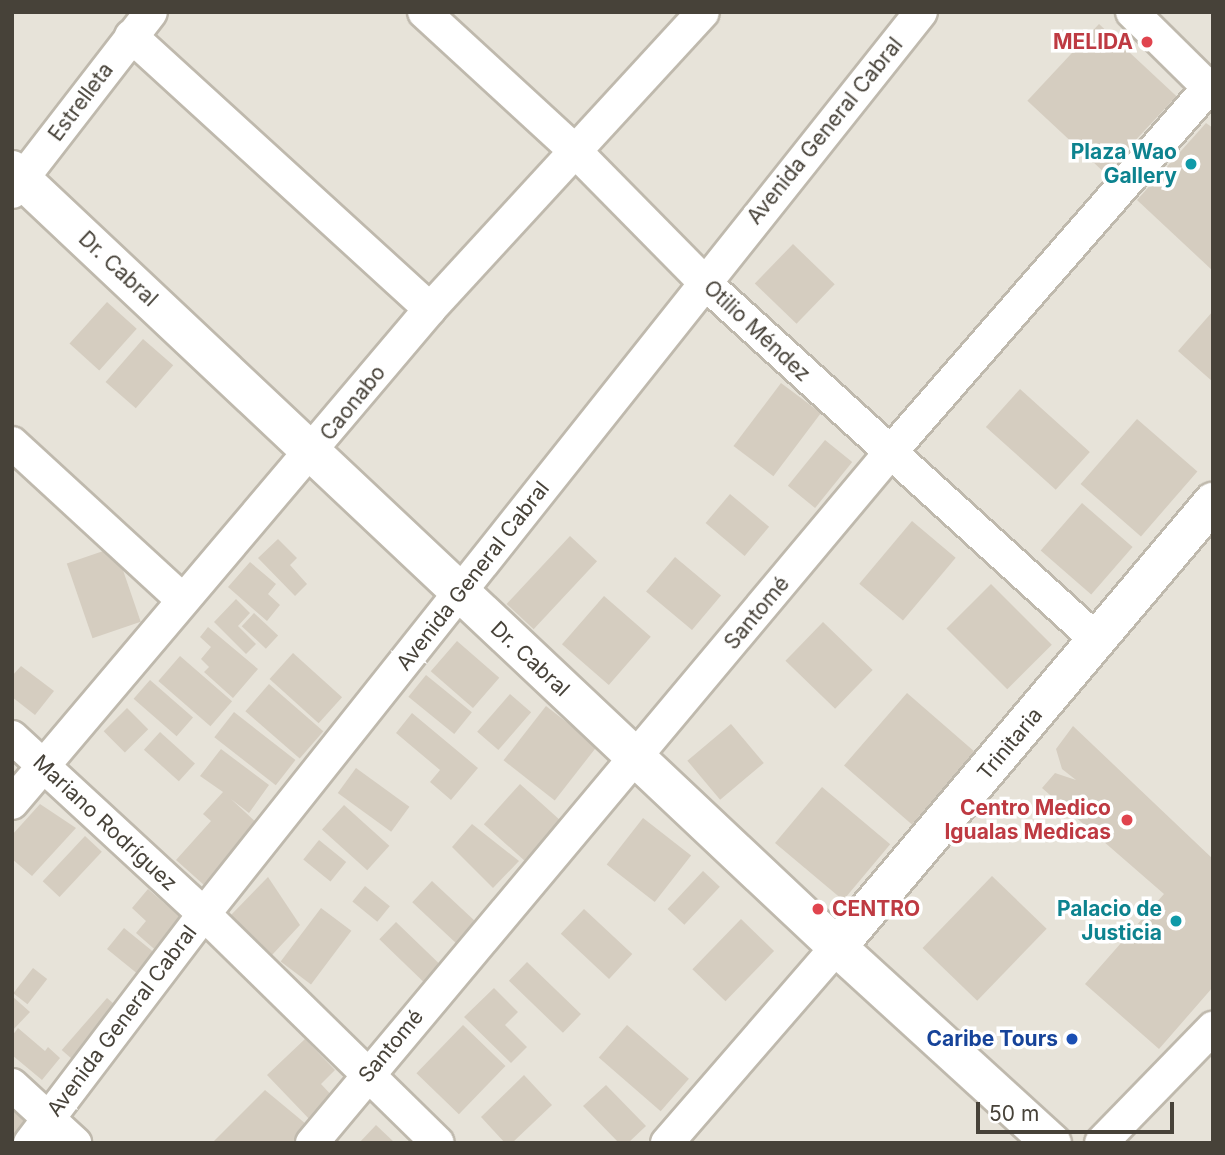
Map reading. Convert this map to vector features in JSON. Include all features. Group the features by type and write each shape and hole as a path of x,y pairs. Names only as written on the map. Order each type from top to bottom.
{"street":[{"name":"Otilio Méndez","path":"424,12 573,149 705,282 889,454 1098,641"},
{"name":"Caonabo","path":"12,803 183,600 314,451 430,309 573,149 703,12"},
{"name":"Avenida General Cabral","path":"39,1131 204,914 921,12"},
{"path":"1132,12 1210,90"},
{"path":"141,24 430,309"},
{"name":"Estrelleta","path":"16,181 141,24"},
{"name":"Santomé","path":"312,1143 366,1075 889,454 1210,90"},
{"name":"Dr. Cabral","path":"16,181 314,451 460,593 1052,1143"},
{"path":"12,443 183,600"},
{"name":"Trinitaria","path":"667,1143 838,947 1213,502"},
{"name":"Mariano Rodríguez","path":"12,737 204,914 366,1075 439,1143"},
{"path":"1101,1143 1213,1028"},
{"path":"12,1085 39,1131 75,1143"}],"shaded area":[{"path":"12,12 1213,12 1213,1143 12,1143"}],"building":[{"path":"1099,24 1177,96 1105,173 1027,101"},
{"name":"Plaza Wao Gallery","path":"1206,123 1213,128 1213,271 1137,200"},
{"path":"793,244 835,284 797,324 755,284"},
{"path":"107,302 137,329 99,370 70,344"},
{"path":"1213,311 1213,382 1178,351"},
{"path":"143,339 173,365 136,408 106,382"},
{"path":"781,383 821,413 773,476 733,446"},
{"path":"1020,389 1090,452 1056,490 986,427"},
{"path":"1137,419 1197,471 1141,536 1081,484"},
{"path":"825,440 852,462 815,508 788,486"},
{"path":"730,494 769,527 745,556 706,523"},
{"path":"1082,503 1133,547 1091,595 1041,551"},
{"path":"912,521 956,558 903,620 859,584"},
{"path":"570,536 597,561 534,629 507,604"},
{"path":"278,539 297,558 290,565 307,584 295,596 258,558"},
{"path":"115,547 141,622 92,638 67,564"},
{"path":"675,557 721,596 692,630 646,591"},
{"path":"250,562 276,584 268,594 280,605 267,621 228,587"},
{"path":"991,584 1052,645 1007,689 946,629"},
{"path":"604,596 651,637 609,685 562,644"},
{"path":"236,599 250,613 238,626 256,644 246,654 214,622"},
{"path":"254,613 278,636 266,649 242,626"},
{"path":"823,622 873,670 835,709 785,661"},
{"path":"208,627 258,669 233,698 204,672 209,667 201,659 211,647 200,637"},
{"path":"457,641 499,678 473,708 431,671"},
{"path":"293,653 342,697 319,723 270,679"},
{"path":"180,656 232,701 210,726 158,681"},
{"path":"21,666 54,691 35,715 12,697 12,676"},
{"path":"426,675 472,712 454,734 408,697"},
{"path":"150,680 193,717 177,736 134,699"},
{"path":"269,684 323,731 300,758 245,711"},
{"path":"907,693 975,752 912,824 844,765"},
{"path":"510,694 531,712 498,750 477,732"},
{"path":"546,706 597,746 555,800 504,760"},
{"path":"127,708 148,729 125,753 104,731"},
{"path":"234,712 295,760 276,785 214,737"},
{"path":"412,713 478,768 451,800 430,782 440,770 396,733"},
{"path":"731,724 764,763 720,800 687,761"},
{"path":"1073,726 1213,859 1213,987 1159,1049 1085,984 1164,894 1042,788 1055,773 1076,780 1062,769 1056,749"},
{"path":"160,732 195,763 179,781 144,750"},
{"path":"221,749 269,785 249,813 231,799 259,825 204,885 176,860 211,821 203,814 223,792 200,776"},
{"path":"356,768 409,807 391,832 338,793"},
{"path":"520,784 569,828 533,868 484,824"},
{"path":"822,787 890,844 843,900 775,843"},
{"path":"40,804 76,828 32,876 12,859 12,835"},
{"path":"344,805 389,846 367,870 322,830"},
{"path":"643,818 691,856 655,902 607,864"},
{"path":"472,824 519,861 493,888 452,847"},
{"path":"85,836 102,852 60,897 43,881"},
{"path":"319,840 346,862 330,881 303,859"},
{"path":"703,871 720,887 684,925 668,909"},
{"path":"992,876 1047,929 977,1001 923,948"},
{"path":"268,877 300,925 272,955 230,916"},
{"path":"432,881 480,926 460,947 412,902"},
{"path":"365,886 390,906 377,922 352,902"},
{"path":"148,889 187,923 160,954 136,933 146,921 132,908"},
{"path":"321,908 351,931 311,984 281,962"},
{"path":"584,909 632,954 609,979 561,934"},
{"path":"741,919 774,951 725,1001 692,969"},
{"path":"396,922 443,968 427,985 379,939"},
{"path":"124,928 155,953 138,974 107,949"},
{"path":"527,962 581,1014 563,1033 509,981"},
{"path":"33,968 47,979 27,1004 13,993"},
{"path":"494,988 518,1012 505,1025 527,1047 511,1063 464,1017"},
{"path":"12,996 30,1012 12,1031"},
{"path":"107,998 122,1011 77,1063 62,1050"},
{"path":"463,1025 505,1066 459,1114 416,1073"},
{"path":"627,1025 689,1079 661,1111 599,1057"},
{"path":"18,1028 45,1051 48,1047 60,1058 42,1080 12,1055 12,1036"},
{"path":"305,1039 335,1070 321,1084 335,1099 312,1122 267,1075"},
{"path":"524,1075 552,1105 512,1143 505,1143 481,1117"},
{"path":"606,1085 646,1126 628,1143 619,1143 583,1106"},
{"path":"265,1090 312,1129 301,1143 212,1143"},
{"path":"12,1111 28,1123 13,1143 12,1143"},
{"path":"376,1125 395,1143 359,1143"}],"place":[{"name":"MELIDA","path":"1147,42"},
{"name":"Plaza Wao Gallery","path":"1191,164"},
{"name":"Centro Medico Igualas Medicas","path":"1127,820"},
{"name":"CENTRO","path":"818,909"},
{"name":"Palacio de Justicia","path":"1176,921"},
{"name":"Caribe Tours","path":"1072,1039"}]}
